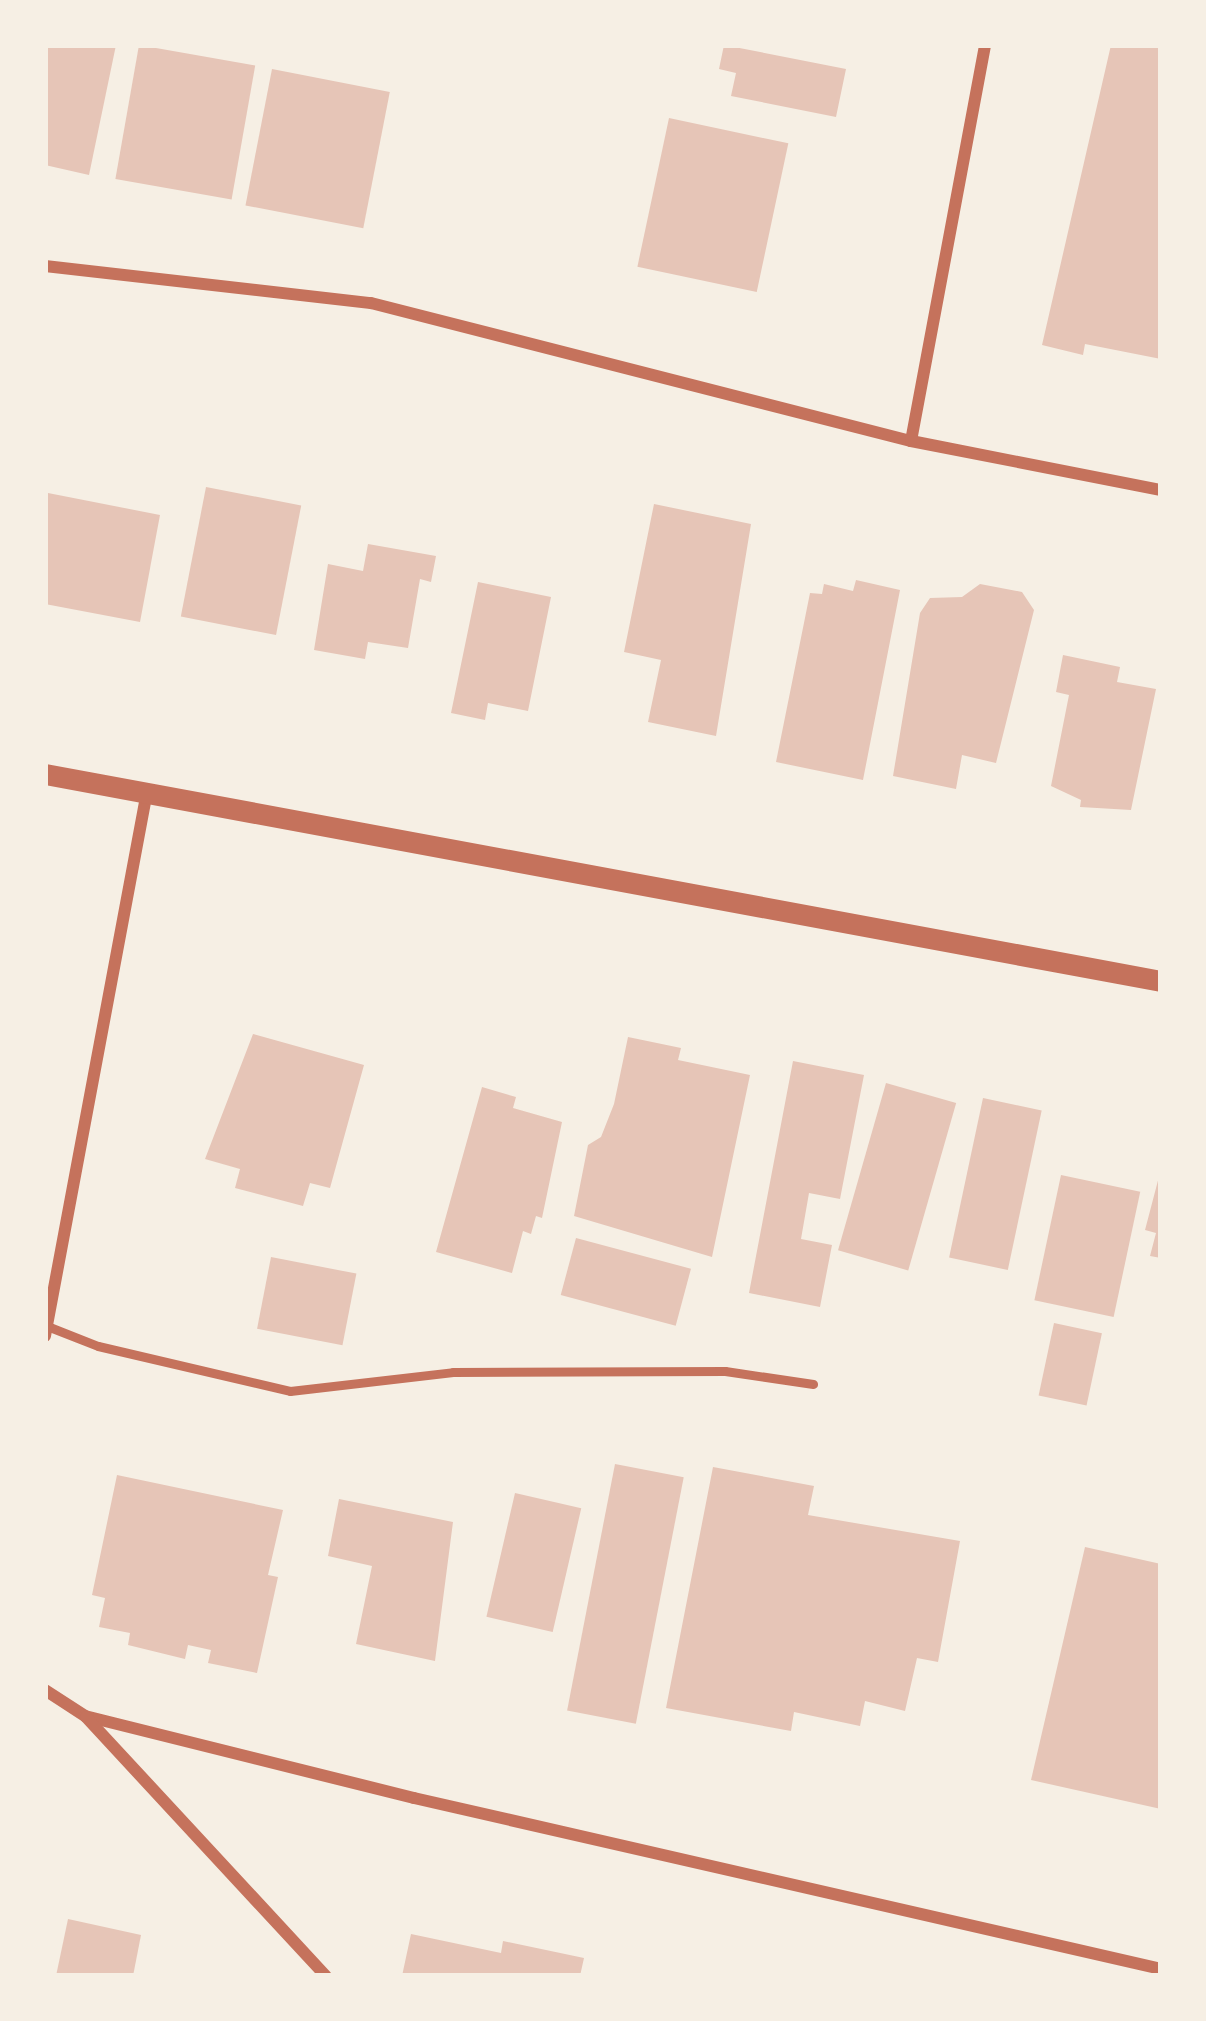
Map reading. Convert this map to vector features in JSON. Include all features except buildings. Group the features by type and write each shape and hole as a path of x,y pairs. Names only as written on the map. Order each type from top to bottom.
{"street":[{"path":"910,441 985,45"},
{"path":"45,266 371,303 910,441 1161,490"},
{"path":"45,774 146,797 1161,981"},
{"path":"46,1331 146,797"},
{"path":"45,1227 65,1231"},
{"path":"45,1690 85,1716 326,1976"},
{"path":"85,1716 1161,1969"}],"lane":[{"path":"46,1331 290,1391 453,1372 725,1372 813,1384"}]}
